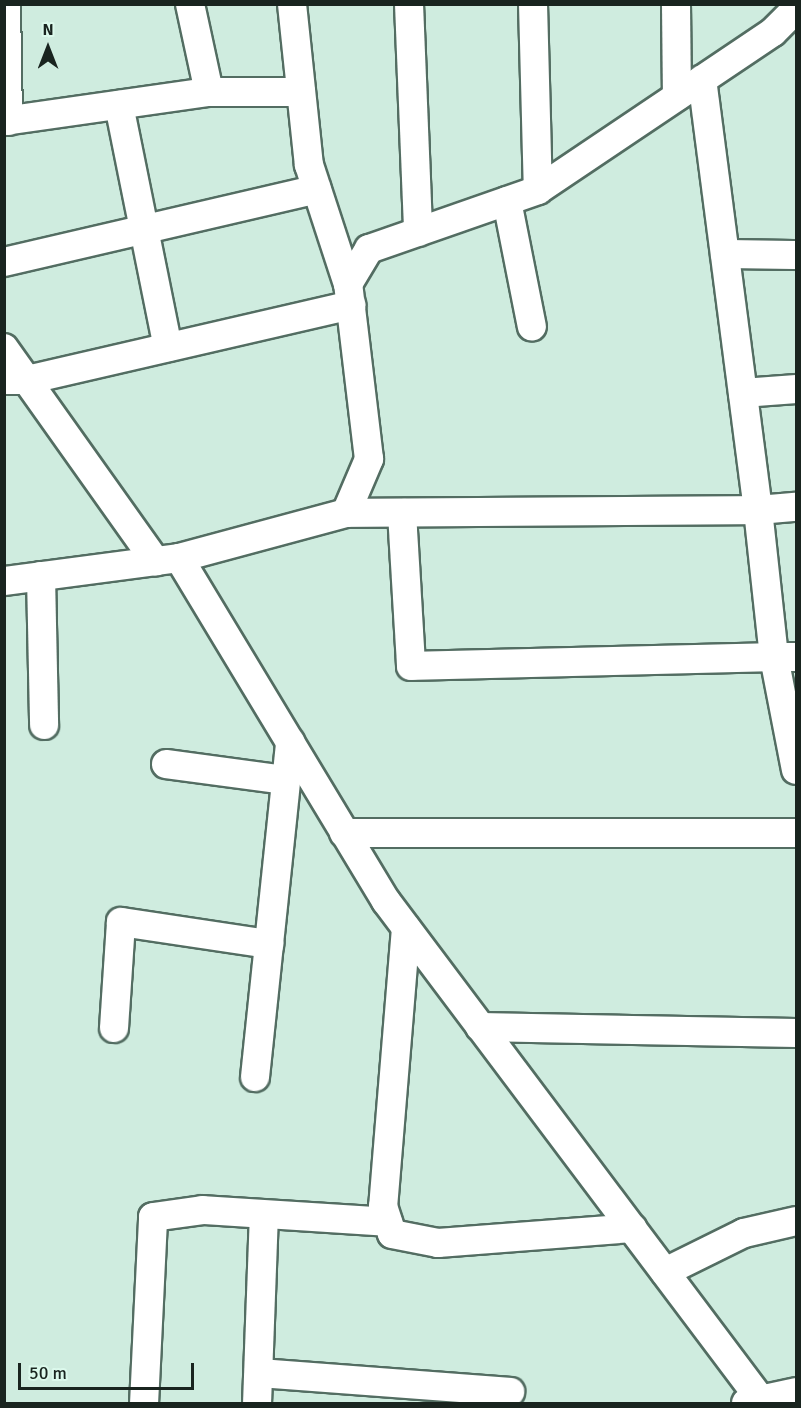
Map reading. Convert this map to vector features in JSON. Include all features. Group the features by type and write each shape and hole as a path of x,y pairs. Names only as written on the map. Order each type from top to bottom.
{"street":[{"path":"6,4 6,121 209,92 301,92"},
{"path":"190,4 209,92"},
{"path":"292,4 309,165 349,294 369,459 346,513"},
{"path":"409,4 418,232"},
{"path":"532,4 538,190"},
{"path":"676,4 677,96"},
{"path":"16,380 168,347 349,294 369,249 538,190 702,80 785,38 796,9"},
{"path":"702,80 758,510 785,657 796,770"},
{"path":"119,105 168,347"},
{"path":"4,262 144,227 317,189"},
{"path":"507,201 532,327"},
{"path":"725,254 796,255"},
{"path":"4,348 16,380 167,560 290,742 344,833 406,928 632,1228 756,1402 796,1392"},
{"path":"743,393 796,389"},
{"path":"4,581 167,560 346,513 758,510 796,507"},
{"path":"402,513 411,666 785,657"},
{"path":"41,576 44,725"},
{"path":"255,1077 290,742"},
{"path":"166,764 286,780"},
{"path":"344,833 796,833"},
{"path":"114,1028 121,922 269,944"},
{"path":"406,928 383,1206 392,1234 438,1243 632,1228"},
{"path":"480,1027 796,1033"},
{"path":"144,1404 153,1217 203,1210 388,1222"},
{"path":"257,1404 260,1373 264,1215"},
{"path":"664,1272 744,1233 796,1221"},
{"path":"260,1373 510,1392"}]}
